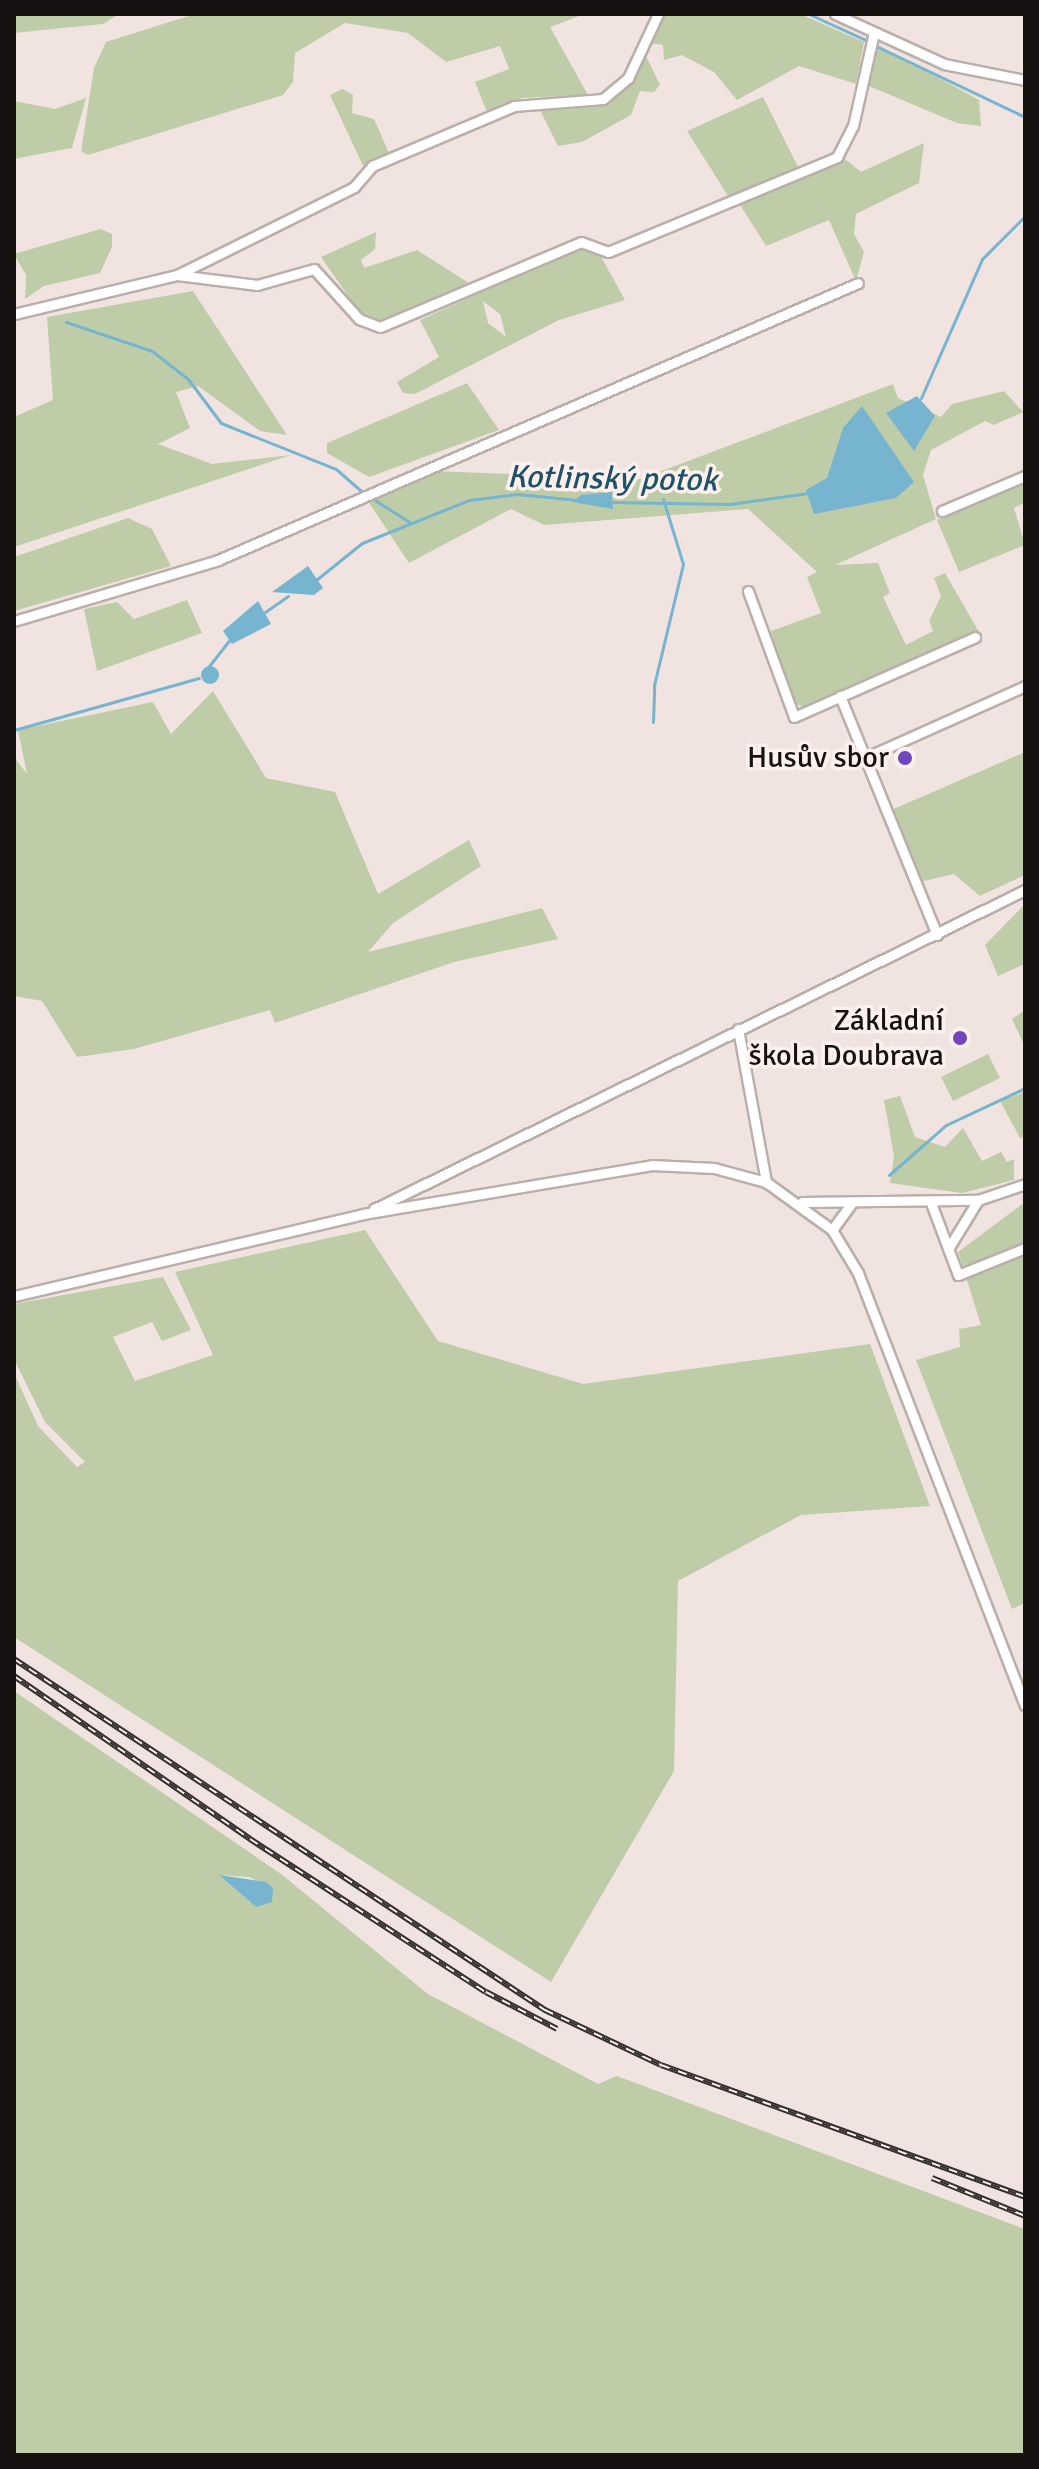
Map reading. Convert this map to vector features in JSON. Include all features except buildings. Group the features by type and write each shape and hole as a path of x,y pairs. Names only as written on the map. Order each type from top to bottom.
{"street":[{"path":"14,314 177,275 354,187 372,166 514,106 603,99 628,78 658,14"},
{"path":"835,14 944,64 1025,80"},
{"path":"177,275 257,285 314,269 359,319 380,327 581,242 608,252 837,157 853,126 874,32"},
{"path":"14,621 218,560 858,283"},
{"path":"942,511 1025,476"},
{"path":"748,591 794,717 975,637"},
{"path":"862,759 1025,686"},
{"path":"840,696 862,759 937,935"},
{"path":"363,1214 1025,890"},
{"path":"738,1029 766,1182"},
{"path":"14,1296 363,1214 652,1165 714,1168 766,1182 802,1202 832,1230 884,1330 1025,1705"},
{"path":"802,1202 931,1203 978,1200 1025,1184"},
{"path":"948,1249 978,1200"},
{"path":"832,1230 852,1202"},
{"path":"931,1203 958,1275 1025,1248"}],"green space":[{"path":"14,14 119,14 103,24 14,33"},
{"path":"195,14 585,14 550,27 588,95 522,98 487,112 475,82 509,69 500,46 446,62 408,33 345,23 295,53 293,82 283,95 88,155 81,151 94,68 106,42"},
{"path":"664,14 800,14 864,42 856,84 799,66 737,100 714,72 682,55 664,60 663,45 650,43"},
{"path":"878,45 979,100 981,126 957,123 864,84"},
{"path":"645,54 660,85 654,92 640,91 631,115 582,142 558,146 540,110 603,106 625,88"},
{"path":"342,89 353,95 352,113 374,119 389,153 364,168 330,95"},
{"path":"763,97 799,169 728,196 687,131"},
{"path":"86,98 72,148 14,159 14,101 55,109"},
{"path":"924,143 919,183 856,214 854,234 864,252 856,281 829,220 766,246 740,205 845,159 861,172"},
{"path":"101,229 112,234 112,247 100,273 44,286 25,299 26,275 14,254"},
{"path":"376,232 375,249 361,260 364,268 417,250 472,285 380,324 365,320 321,257"},
{"path":"583,246 598,251 625,300 559,320 415,394 403,393 397,382 439,357 420,320","holes":["483,301 500,314 506,337 488,323"]},
{"path":"193,291 287,435 260,431 198,386 176,392 190,428 158,444 212,464 291,455 14,547 14,417 53,400 47,317"},
{"path":"467,383 499,430 369,477 327,453 327,443"},
{"path":"893,384 898,398 941,417 952,404 1004,391 1023,412 994,425 985,421 931,450 923,475 936,519 835,565 878,563 890,593 883,597 906,645 933,631 929,621 941,596 934,578 945,573 979,632 805,708 792,702 771,631 821,613 807,577 817,572 748,509 544,525 511,509 409,563 364,495 431,471 640,479"},
{"path":"1025,483 1025,502 1014,508 1025,545 959,572 937,520"},
{"path":"128,518 152,529 171,566 14,611 14,557"},
{"path":"187,600 202,633 97,671 84,609 117,602 134,619"},
{"path":"213,691 266,778 335,792 378,894 469,840 481,866 393,923 368,952 542,908 558,939 454,962 275,1023 270,1010 134,1049 77,1057 42,1001 14,996 14,757 27,774 18,730 153,702 171,734"},
{"path":"1025,752 1025,875 980,896 954,874 920,882 889,811"},
{"path":"1025,904 1025,964 998,976 985,945"},
{"path":"1025,1010 1025,1047 1012,1019"},
{"path":"988,1054 1000,1078 953,1101 941,1077"},
{"path":"1025,1092 1025,1136 1020,1138 1000,1101"},
{"path":"900,1096 915,1137 945,1147 963,1128 982,1161 1001,1152 1007,1162 1014,1159 1014,1180 962,1193 890,1183 894,1156 884,1100"},
{"path":"1025,1202 1025,1603 1012,1609 916,1360 960,1347 959,1329 981,1325 958,1252"},
{"path":"365,1230 438,1341 583,1384 870,1344 930,1506 801,1515 678,1581 674,1771 551,1982 14,1637 14,1373 38,1426 77,1467 85,1462 45,1422 14,1359 14,1304 163,1277 191,1330 162,1341 152,1322 113,1337 135,1381 213,1355 175,1272"},
{"path":"14,1691 281,1874 428,1994 598,2084 617,2076 1025,2229 1025,2455 14,2455","holes":["219,1875 249,1877 273,1888 256,1907"]}],"water":[{"path":"917,396 935,416 914,451 886,413"},
{"path":"862,406 914,482 896,498 814,514 806,490 827,478 843,428"},
{"path":"612,492 613,509 573,502 581,495"},
{"path":"308,566 323,588 314,595 272,592"},
{"path":"258,601 271,624 232,644 223,631"},
{"path":"210,666 219,675 210,684 201,675"},
{"path":"219,1875 266,1882 273,1888 272,1902 256,1907"}],"waterway":[{"path":"809,14 868,41"},
{"path":"874,45 1025,117"},
{"name":"Kotlinský potok","path":"921,398 982,259 1025,216"},
{"path":"66,322 152,351 188,379 221,423 336,469 364,493"},
{"name":"Kotlinský potok","path":"610,502 730,504 808,493"},
{"name":"Kotlinský potok","path":"316,580 362,543 469,500 517,494 578,500"},
{"path":"370,497 411,523"},
{"path":"653,722 654,685 683,564 663,499"},
{"name":"Kotlinský potok","path":"265,612 288,596"},
{"name":"Kotlinský potok","path":"206,670 230,639"},
{"name":"Kotlinský potok","path":"14,730 199,678"},
{"path":"889,1175 946,1125 1025,1088"}],"railway":[{"path":"14,1659 545,2010 661,2065 1025,2197"},
{"path":"14,1676 250,1839 486,1992 557,2029"},
{"path":"932,2178 1025,2216"}],"place":[{"name":"Husův sbor","path":"905,758"},
{"name":"Základní škola Doubrava","path":"960,1038"}]}
